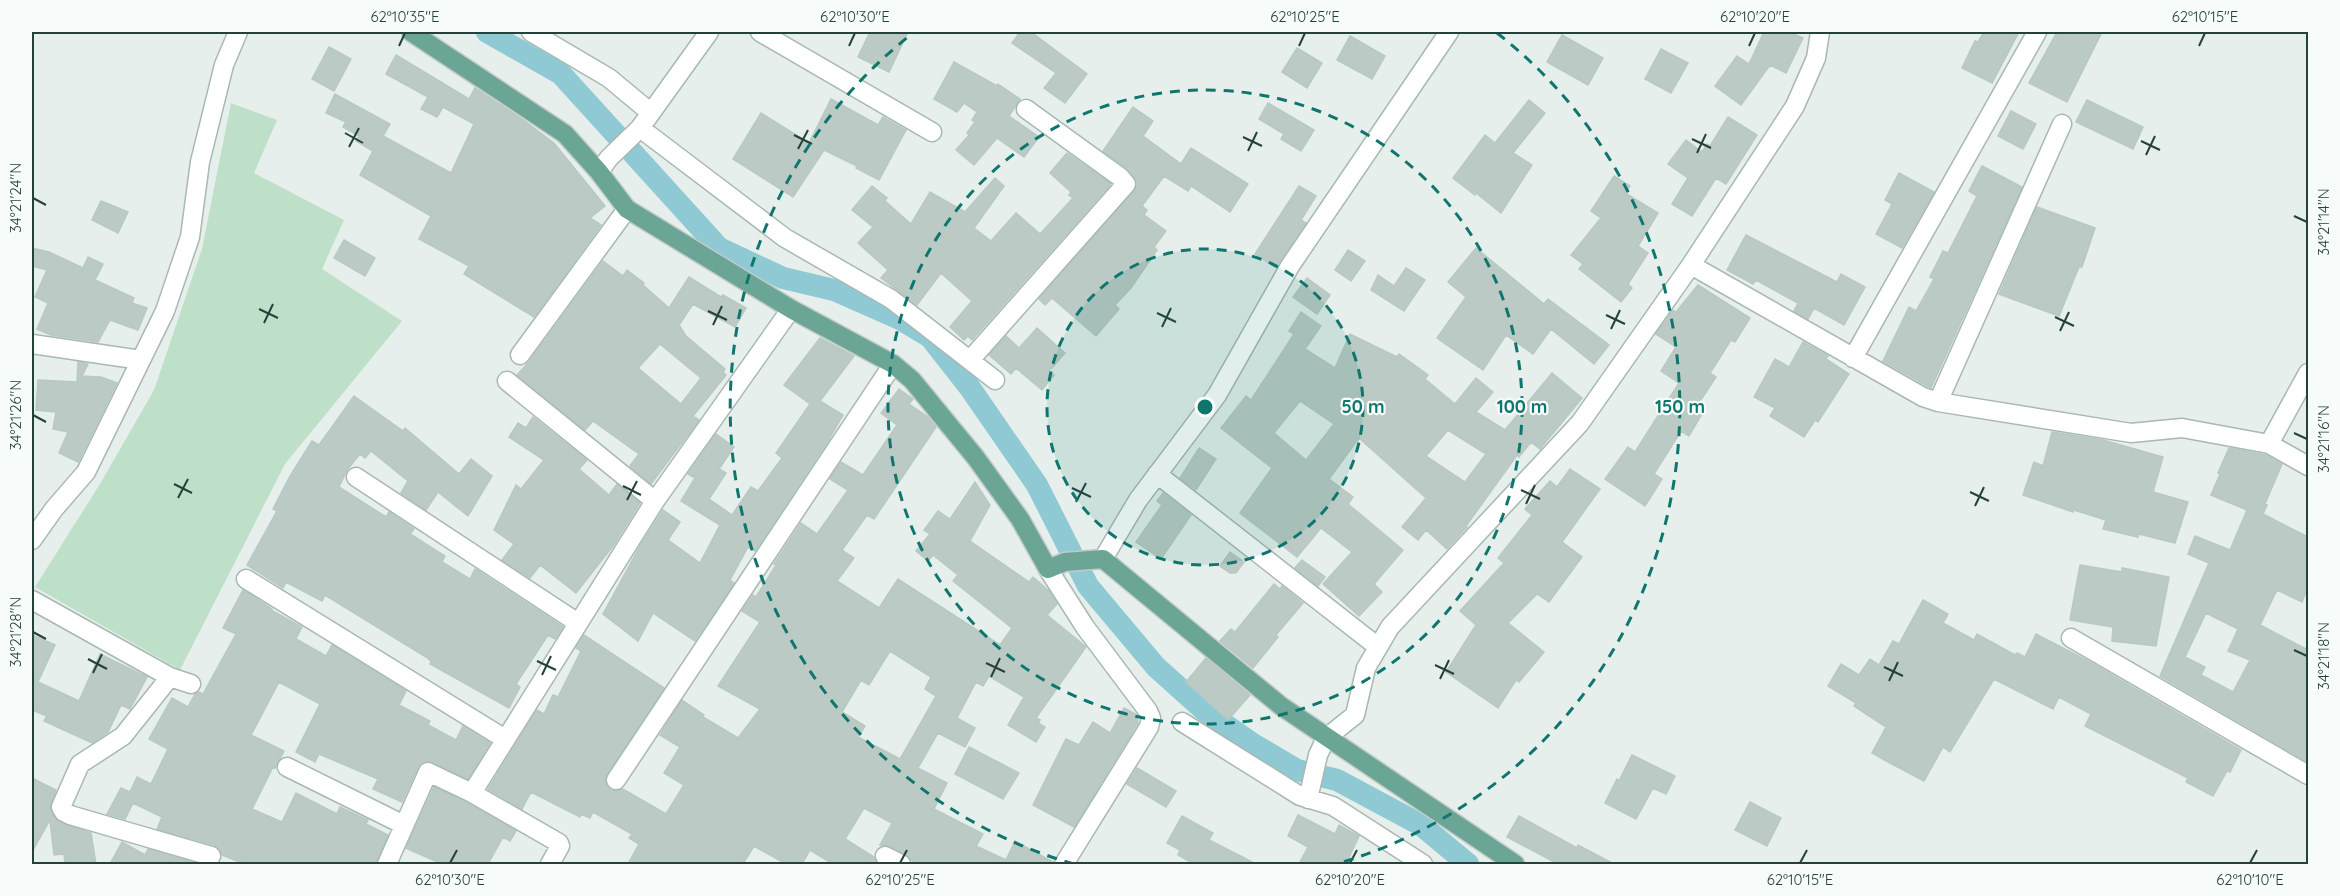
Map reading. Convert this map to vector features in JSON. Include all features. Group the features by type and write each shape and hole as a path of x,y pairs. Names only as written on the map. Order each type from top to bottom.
{"main road":[{"path":"411,32 565,134 604,165 627,209 791,309 893,364 912,381 976,458 1056,565 1097,560 1281,706 1322,746 1515,864"}],"street":[{"path":"32,540 54,509 86,472 165,311 190,237 200,162 224,65 238,32"},
{"path":"531,32 609,78 651,113"},
{"path":"604,165 640,128 709,32"},
{"path":"760,32 932,132"},
{"path":"1097,560 1138,500 1217,395 1290,266 1449,32"},
{"path":"1309,794 1322,746 1355,715 1366,668 1390,627 1580,423 1690,265 1795,106 1816,58 1820,32"},
{"path":"1853,358 2037,32"},
{"path":"970,360 1126,184 1120,177 1026,109"},
{"path":"1938,402 2062,124"},
{"path":"640,128 784,238 891,299 995,380"},
{"path":"520,355 627,209"},
{"path":"1690,265 1923,397 1938,402 2131,433 2182,428 2269,444 2308,466"},
{"path":"472,793 655,501 791,309"},
{"path":"32,344 141,360"},
{"path":"616,780 893,364"},
{"path":"2269,444 2308,373"},
{"path":"507,381 655,501"},
{"path":"1157,474 1378,647"},
{"path":"356,477 578,624"},
{"path":"1056,565 1085,627 1151,718 1149,727 1064,864"},
{"path":"246,579 506,739"},
{"path":"32,600 170,677 191,684"},
{"path":"2072,638 2308,775"},
{"path":"170,677 123,736 80,764 61,807 70,815 211,856"},
{"path":"1182,722 1300,796 1309,794 1333,806 1423,864"},
{"path":"287,767 404,825"},
{"path":"387,864 428,772 472,793 559,843 560,846 550,864"}],"green space":[{"path":"231,103 277,120 254,173 344,220 322,269 402,321 285,464 180,670 35,587 100,484 154,390 202,249"}],"building":[{"path":"870,32 908,32 889,72 858,57"},
{"path":"1020,32 1031,32 1087,74 1065,103 1044,88 1056,73 1012,43"},
{"path":"1764,32 1789,32 1803,38 1786,73 1770,65 1741,105 1715,86 1737,56 1749,64"},
{"path":"1984,32 2019,32 1992,83 1962,68 1975,41 1978,42"},
{"path":"2057,32 2102,32 2067,102 2029,83"},
{"path":"1562,35 1603,58 1588,85 1547,62"},
{"path":"1350,36 1385,56 1372,79 1337,60"},
{"path":"329,47 351,59 334,91 312,79"},
{"path":"1297,48 1322,63 1307,88 1282,72"},
{"path":"1661,49 1688,63 1671,93 1645,79"},
{"path":"396,55 469,99 475,88 522,119 554,143 605,206 590,218 601,225 534,317 464,274 469,266 419,239 431,216 360,175 373,151 356,141 359,136 343,127 346,122 326,113 335,94 390,124 383,136 451,173 474,124 443,107 437,117 421,109 428,97 386,74"},
{"path":"954,62 997,86 998,84 1020,99 1009,116 1039,137 1024,157 997,138 974,165 956,150 969,135 967,133 975,122 972,120 977,112 964,103 957,112 934,99"},
{"path":"831,99 878,125 883,117 906,130 879,180 824,150 793,197 733,159 761,113 809,143"},
{"path":"1529,100 1545,113 1513,153 1532,165 1501,213 1453,178 1485,135 1495,143"},
{"path":"2087,100 2143,127 2133,149 2076,122"},
{"path":"1268,103 1314,130 1301,151 1281,139 1284,134 1259,119"},
{"path":"1133,107 1153,121 1143,136 1181,164 1191,148 1248,184 1230,212 1191,186 1188,191 1164,176 1142,206 1147,210 1144,215 1166,231 1154,247 1157,250 1131,288 1115,305 1119,309 1096,336 1052,298 1045,305 1039,299 1137,187 1137,181 1128,169 1103,151"},
{"path":"2011,111 2036,124 2023,149 1998,136"},
{"path":"1728,117 1757,135 1726,184 1716,178 1692,216 1672,204 1688,178 1668,164 1686,140 1702,152 1707,144 1710,146"},
{"path":"1067,153 1111,184 972,340 968,336 964,340 950,327 972,301 941,273 917,305 881,278 888,270 858,243 873,227 852,210 872,186 887,198 885,201 911,224 930,192 965,212 995,178 1004,186 974,228 991,241 1016,213 1040,234 1073,198 1069,195 1071,192 1050,173"},
{"path":"1982,166 2022,187 1931,388 1883,361 1909,307 1916,311 1934,279 1930,277 1943,251 1948,253 1977,196 1969,191"},
{"path":"1899,173 1934,192 1902,248 1876,234 1892,204 1885,200"},
{"path":"1614,176 1630,186 1625,193 1658,213 1638,246 1648,253 1628,284 1632,288 1621,302 1579,269 1583,264 1571,255 1601,218 1591,211"},
{"path":"1299,186 1316,196 1301,220 1306,223 1276,267 1255,254"},
{"path":"101,201 128,212 118,233 92,220"},
{"path":"2037,207 2095,228 2082,267 2079,267 2059,316 1999,294"},
{"path":"1746,235 1837,282 1841,274 1865,287 1844,325 1814,308 1808,319 1794,311 1798,303 1756,280 1753,284 1727,270"},
{"path":"344,240 375,258 365,276 334,258"},
{"path":"32,248 49,252 83,268 88,257 103,264 95,280 134,298 132,303 147,308 138,330 110,320 98,342 51,335 37,329 48,303 35,297 47,270 32,266"},
{"path":"1476,248 1544,304 1548,299 1609,345 1594,364 1551,329 1533,354 1506,335 1483,370 1437,338 1466,297 1448,282"},
{"path":"1348,250 1365,261 1351,281 1335,270"},
{"path":"603,261 623,276 627,270 669,308 689,277 721,297 723,295 746,308 735,327 693,304 679,325 686,336 725,369 723,372 726,375 693,416 699,420 651,484 630,466 639,454 593,421 585,430 517,375","holes":["660,344 701,378 681,404 638,368"]},
{"path":"1406,268 1425,280 1404,311 1371,290 1378,275 1394,286"},
{"path":"1307,278 1330,295 1317,314 1293,297"},
{"path":"1698,285 1750,318 1735,342 1731,340 1710,373 1716,377 1695,409 1702,414 1689,436 1681,431 1654,474 1662,479 1645,506 1605,479 1628,447 1635,452 1679,383 1661,371 1676,347 1656,334 1673,310 1676,312"},
{"path":"1301,312 1321,326 1305,349 1335,368 1350,334 1397,357 1399,354 1428,375 1425,379 1455,404 1476,378 1493,392 1476,412 1505,430 1552,373 1582,398 1540,449 1531,442 1519,457 1517,455 1467,527 1447,549 1426,530 1418,540 1402,527 1426,498 1359,438 1329,479 1353,497 1348,504 1403,550 1374,584 1382,592 1359,616 1323,584 1352,552 1321,528 1297,557 1240,513 1272,468 1221,428 1246,396 1251,400 1294,334 1289,331","holes":["1300,401 1334,424 1306,460 1274,433","1448,430 1486,454 1465,482 1426,456"]},
{"path":"1037,328 1065,353 1049,371 1054,375 1042,390 1016,368 1011,374 989,355 1006,336 1019,348"},
{"path":"820,338 854,356 820,401 843,415 828,441 755,551 748,547 730,580 734,583 695,641 653,613 638,641 603,614 639,548 663,510 680,522 668,540 700,563 720,525 681,501 695,478 688,474 716,434 734,447 719,469 726,473 709,499 732,515 751,487 758,491 782,458 776,453 810,404 784,385"},
{"path":"1803,342 1828,356 1826,359 1849,374 1818,422 1815,420 1804,437 1770,416 1775,408 1754,397 1775,359 1789,367"},
{"path":"78,362 88,364 82,376 101,377 117,383 78,462 59,453 68,432 53,429 56,412 36,410 38,380 77,382"},
{"path":"899,389 913,399 909,404 928,417 936,427 874,519 867,515 842,550 854,558 837,581 879,608 898,579 1000,645 1012,628 953,581 958,575 933,555 928,561 916,551 930,534 924,530 938,511 950,519 975,482 990,505 970,541 1029,582 1033,577 1049,591 1057,604 1047,615 1086,647 1036,718 1040,720 1038,723 1045,727 1036,742 1008,725 1024,697 989,676 983,686 976,682 957,718 975,728 965,747 938,733 918,768 947,783 934,809 983,834 976,846 1006,860 1015,841 1053,864 915,864 906,854 890,846 880,845 892,823 864,808 845,839 874,857 878,864 833,864 810,850 802,864 786,864 754,846 743,864 628,864 639,844 629,838 632,834 593,812 590,818 581,814 580,817 531,792 522,809 488,789 537,710 544,714 553,695 558,697 581,651 576,648 584,635 664,688 605,780 610,790 623,789 666,814 684,785 664,773 680,747 660,735 682,700 704,715 703,717 738,738 760,709 718,686 760,622 742,611 753,595 756,597 801,523 817,534 848,490 830,479 841,462 863,475 897,425 881,413","holes":["890,651 931,677 925,689 936,696 900,759 858,737 865,726 842,712 861,680 869,685"]},
{"path":"354,396 403,431 405,428 459,474 471,459 492,476 468,516 438,492 426,510 401,493 408,481 371,451 365,458 360,454 347,470 339,487 386,517 389,512 414,529 410,534 445,556 442,562 470,579 475,569 563,627 555,639 548,635 516,684 520,687 509,708 430,664 431,661 426,657 325,595 322,601 286,582 283,588 247,565 277,511 273,509 290,476 312,441 319,445"},
{"path":"533,417 587,460 579,469 609,495 617,484 640,503 613,546 576,593 540,565 530,578 502,560 514,544 494,530 516,485 521,489 544,460 509,437 518,423 526,428"},
{"path":"2052,432 2103,440 2163,457 2153,492 2188,502 2175,543 2139,534 2138,537 2103,529 2106,520 2074,510 2073,512 2023,495 2034,462 2043,466"},
{"path":"1199,448 1216,459 1196,490 1180,478"},
{"path":"2229,448 2265,455 2282,464 2263,514 2308,537 2308,587 2302,602 2277,590 2260,625 2308,650 2308,762 2160,676 2209,563 2188,554 2195,536 2230,550 2247,510 2211,495 2220,474 2218,473","holes":["2206,613 2238,629 2228,651 2250,660 2233,692 2201,675 2205,667 2185,657"]},
{"path":"1570,469 1600,489 1562,542 1582,557 1549,602 1537,594 1508,623 1544,652 1519,682 1516,680 1498,708 1446,672 1476,625 1460,611 1504,563 1498,558 1532,515 1525,509 1550,481 1557,487"},
{"path":"1163,493 1191,515 1161,559 1136,542 1162,505 1157,501"},
{"path":"1230,552 1244,562 1236,573 1230,573 1220,566"},
{"path":"1302,560 1325,577 1318,586 1295,568"},
{"path":"2080,565 2122,572 2122,568 2169,577 2156,646 2112,641 2113,627 2070,620"},
{"path":"1274,584 1280,589 1282,586 1303,603 1276,635 1278,637 1253,668 1220,641 1231,629 1235,632"},
{"path":"243,590 271,610 302,627 296,639 326,656 332,645 406,691 399,705 430,721 428,725 456,740 463,726 490,743 468,779 433,762 422,763 402,802 373,789 378,779 319,754 315,762 296,752 320,704 279,682 251,735 284,751 275,768 273,767 252,809 282,822 296,793 337,814 340,807 368,820 366,824 388,835 376,864 244,864 222,855 214,845 157,829 162,817 133,803 125,819 107,814 121,788 130,792 137,777 151,784 168,749 149,739 172,698 188,707 195,694 199,692 203,694 236,634 223,628"},
{"path":"1923,600 1948,614 1943,623 1974,640 1977,634 2015,655 2017,653 2025,657 2036,634 2086,660 2241,750 2230,772 2227,771 2213,796 2186,782 2188,778 2085,726 2091,714 2059,697 2053,709 1994,679 1950,752 1943,747 1924,781 1872,753 1886,727 1854,706 1856,703 1828,686 1841,664 1859,675 1870,659 1879,665 1893,641 1899,644"},
{"path":"32,635 55,645 38,682 79,701 100,654 147,677 130,709 121,705 108,732 92,743 44,721 47,716 32,710"},
{"path":"1206,658 1250,695 1228,720 1186,682"},
{"path":"1124,708 1137,715 1138,723 1074,827 1033,805 1066,739 1079,745 1093,722 1110,733"},
{"path":"969,747 1019,773 1003,799 955,774"},
{"path":"1632,755 1675,776 1666,794 1653,788 1636,819 1605,803"},
{"path":"1137,768 1176,791 1166,807 1127,784"},
{"path":"32,778 56,790 50,807 58,822 91,833 96,864 65,864 64,854 54,855 50,820 32,852"},
{"path":"434,787 516,831 510,841 503,837 488,864 442,864 406,848"},
{"path":"1750,802 1781,818 1767,846 1735,830"},
{"path":"1298,815 1335,834 1339,825 1359,836 1346,864 1299,864 1308,847 1288,836"},
{"path":"1182,816 1213,833 1209,840 1256,864 1194,864 1178,855 1180,850 1167,843"},
{"path":"1519,816 1577,848 1578,845 1614,864 1558,864 1507,837"},
{"path":"122,842 145,855 148,849 200,864 110,864"}],"waterway":[{"path":"487,32 561,74 719,248 783,278 834,290 902,320 930,337 970,388 1037,485 1088,586 1156,667 1204,710 1253,744 1297,770 1337,780 1421,825 1468,864"}]}
